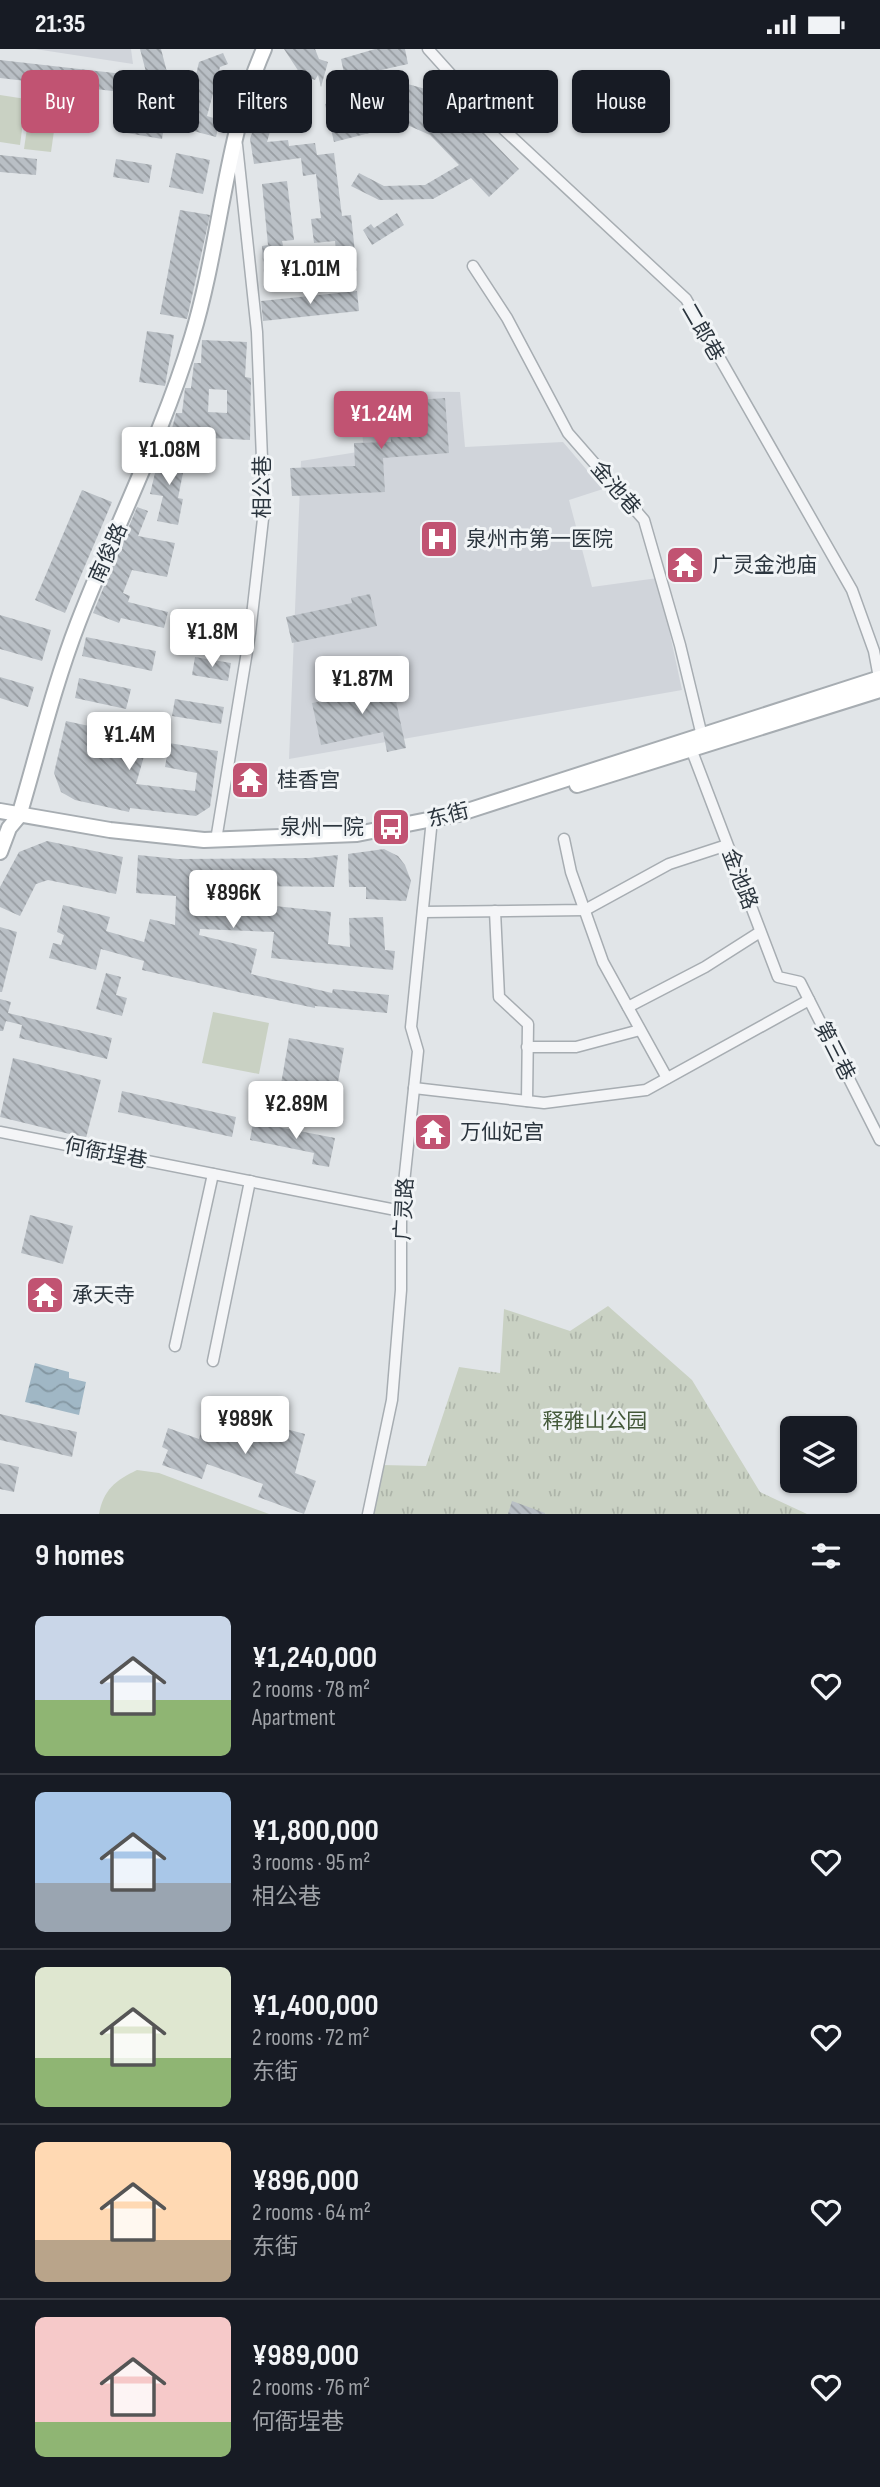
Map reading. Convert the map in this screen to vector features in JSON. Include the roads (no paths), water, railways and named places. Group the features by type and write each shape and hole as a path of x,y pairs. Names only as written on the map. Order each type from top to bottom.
{"main road":[{"name":"南俊路","path":"257,70 264,49"},
{"name":"南俊路","path":"0,852 17,818 77,624 138,486 192,335 209,274 236,133"},
{"name":"东街","path":"0,811 17,818 136,841 252,848 377,838 431,824 880,683"},
{"name":"东街","path":"17,818 216,840 357,834 431,824"}],"street":[{"name":"二郎巷","path":"428,49 483,110 686,299 852,590 874,651 880,683"},
{"name":"相公巷","path":"216,840 250,633 264,510 257,332 236,133"},
{"name":"金池巷","path":"473,266 507,318 568,433 644,520 680,645 694,742"},
{"name":"金池路","path":"694,742 727,845 778,977 800,982 809,1000"},
{"name":"广灵路","path":"368,1514 392,1400 401,1290 401,1211 418,1051 411,1027 431,824"},
{"path":"564,839 603,962 667,1078"},
{"path":"423,912 585,910 669,864 727,845"},
{"path":"495,911 499,997 528,1024 527,1101"},
{"path":"628,1007 705,967 760,932"},
{"path":"414,1088 544,1103 646,1090 809,1000"},
{"name":"第三巷","path":"809,1000 880,1140"},
{"path":"527,1047 576,1047 640,1030"},
{"name":"何衙埕巷","path":"0,1132 401,1211"},
{"path":"175,1346 213,1174"},
{"path":"213,1361 250,1181"}],"water":[{"path":"35,1363 69,1372 69,1378 86,1382 79,1415 25,1402"}],"place":[{"name":"泉州市第一医院","path":"439,539"},
{"name":"广灵金池庙","path":"685,565"},
{"name":"桂香宫","path":"250,780"},
{"name":"泉州一院","path":"391,827"},
{"name":"万仙妃宫","path":"433,1132"},
{"name":"承天寺","path":"45,1295"}],"park label":[{"name":"释雅山公园","path":"595,1421"}]}
